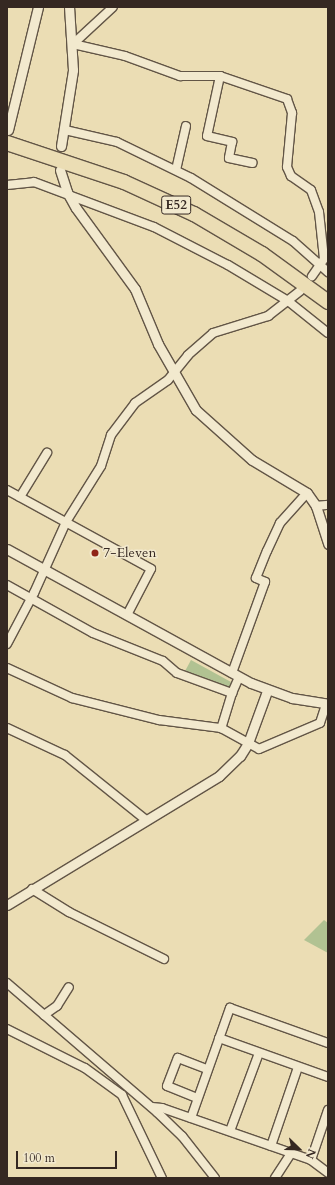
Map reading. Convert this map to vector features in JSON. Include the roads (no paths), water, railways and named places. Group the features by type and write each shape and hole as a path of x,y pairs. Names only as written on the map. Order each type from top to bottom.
{"highway":[{"name":"E52","path":"7,137 124,182 194,214 262,254 328,302"}],"street":[{"path":"7,137 38,7"},
{"path":"61,146 65,130 74,70 69,7"},
{"path":"73,44 113,7"},
{"path":"73,44 125,56 180,76 220,76 276,93 290,103 292,113 287,167 291,176 311,190 316,202 324,255 320,265 312,276"},
{"path":"220,76 207,136 221,136 232,142 230,158 248,165"},
{"path":"65,130 117,142 176,170 287,237 328,272"},
{"path":"176,170 187,131"},
{"path":"60,170 67,192 129,277 174,373 196,410 211,426 252,460 307,493 316,506 328,544"},
{"path":"7,185 34,182 67,192 154,228 228,264 288,301 328,333"},
{"path":"7,644 66,522 101,466 117,425 135,403 174,373 188,355 213,333 268,316 300,291"},
{"path":"20,497 47,453"},
{"path":"7,490 150,569 127,615"},
{"path":"221,728 265,582 256,578 280,523 307,493"},
{"path":"316,506 328,505"},
{"path":"7,549 236,675 268,691 327,704 320,724 298,730 264,749 248,743 221,728 159,720 72,698 7,668"},
{"path":"7,585 94,633 163,661 177,673 232,693"},
{"path":"7,905 219,776 248,743 268,691"},
{"path":"7,728 65,755 146,820"},
{"path":"32,889 69,912 164,959"},
{"path":"7,983 152,1107 182,1136 215,1178"},
{"path":"44,1015 57,1006 69,987"},
{"path":"191,1118 230,1008 328,1043"},
{"path":"7,1029 85,1068 122,1095 162,1178"},
{"path":"219,1038 328,1078"},
{"path":"230,1131 259,1053"},
{"path":"197,1098 167,1086 178,1058 208,1069"},
{"path":"271,1146 298,1067"},
{"path":"122,1095 128,1088"},
{"path":"152,1107 162,1108 311,1160 328,1173"},
{"path":"311,1160 328,1110"},
{"path":"275,1178 291,1153"}],"place":[{"name":"7-Eleven","path":"95,553"}]}
